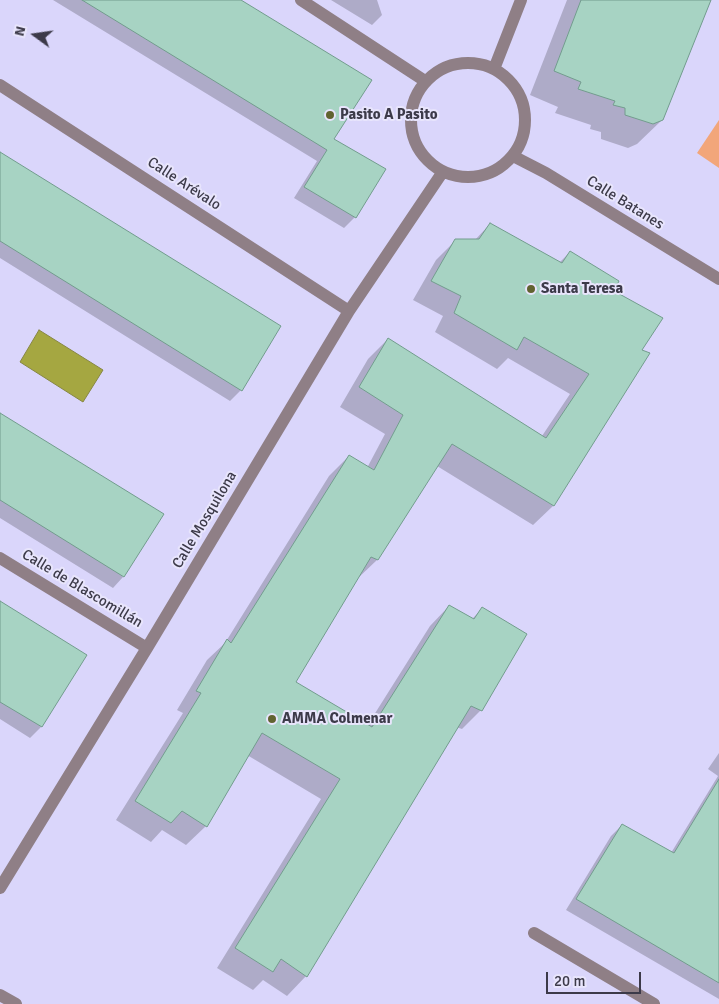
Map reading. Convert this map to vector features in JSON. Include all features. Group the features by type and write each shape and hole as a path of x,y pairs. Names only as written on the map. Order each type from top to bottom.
{"street":[{"path":"301,0 425,81"},
{"path":"494,69 522,0"},
{"path":"470,62 494,69 514,85 524,108 524,133 513,156 493,172 468,179 442,173 422,156 410,132 412,104 425,81 445,66 470,62"},
{"name":"Calle Arévalo","path":"0,85 350,311"},
{"name":"Calle Batanes","path":"513,156 546,173 719,279"},
{"name":"Calle Mosquilona","path":"0,888 350,311 442,173"},
{"name":"Calle de Blascomillán","path":"0,558 147,648"},
{"path":"534,933 654,1004"},
{"path":"0,995 16,1004"}],"shaded area":[{"path":"719,120 719,168 697,153"},
{"path":"39,330 103,370 83,402 20,362"}],"building":[{"path":"82,0 241,0 372,80 334,139 386,169 356,218 304,187 327,150"},
{"path":"581,0 711,0 663,120 653,124 625,115 625,108 613,105 615,101 578,89 581,82 554,71"},
{"path":"0,152 281,326 242,391 0,241"},
{"name":"AMMA Colmenar","path":"490,223 562,263 570,251 619,281 614,291 663,318 642,350 650,353 554,506 452,444 378,560 371,557 296,682 372,727 449,605 474,619 482,607 527,634 482,711 471,706 307,977 281,959 273,972 235,948 340,779 262,733 207,827 182,811 171,823 135,801 201,693 196,691 227,639 231,643 349,455 374,470 403,415 359,387 388,338 546,438 589,374 524,337 517,350 454,313 461,296 431,281 455,239 479,239"},
{"path":"0,413 164,514 124,577 0,500"},
{"path":"0,601 87,655 42,727 0,702"},
{"path":"719,779 719,983 576,899 622,824 674,853"}],"place":[{"name":"Pasito A Pasito","path":"330,115"},
{"name":"Santa Teresa","path":"531,289"},
{"name":"AMMA Colmenar","path":"272,719"}]}
